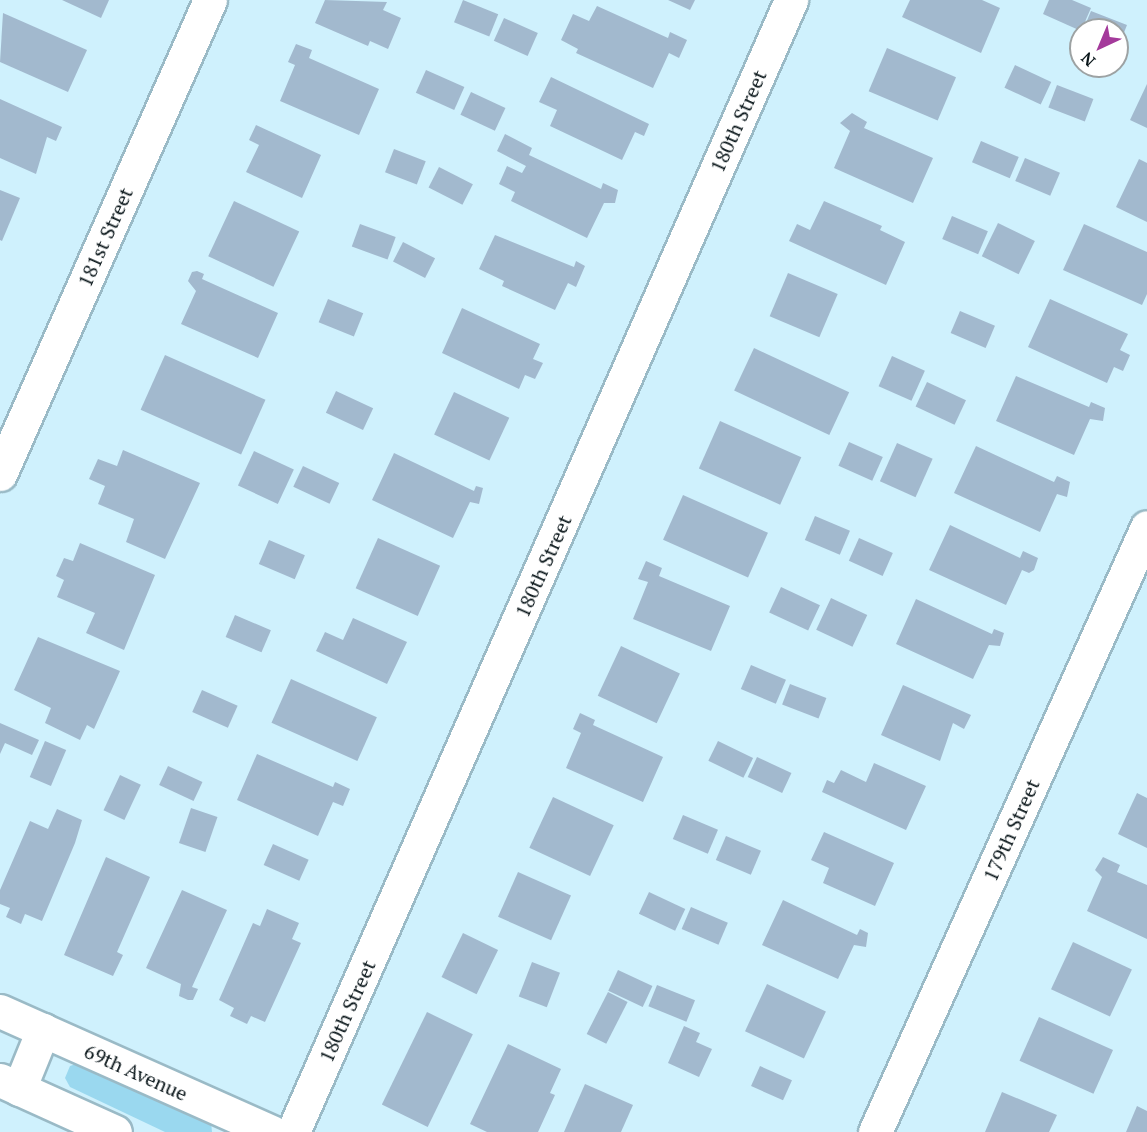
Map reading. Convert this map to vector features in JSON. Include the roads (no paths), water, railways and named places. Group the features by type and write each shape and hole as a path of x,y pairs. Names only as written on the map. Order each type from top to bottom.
{"street":[{"name":"181st Street","path":"0,474 210,0"},
{"name":"180th Street","path":"293,1132 791,0"},
{"name":"179th Street","path":"875,1132 1147,527"},
{"name":"69th Avenue","path":"0,1011 273,1132"},
{"path":"43,1030 9,1085 115,1132"}]}
